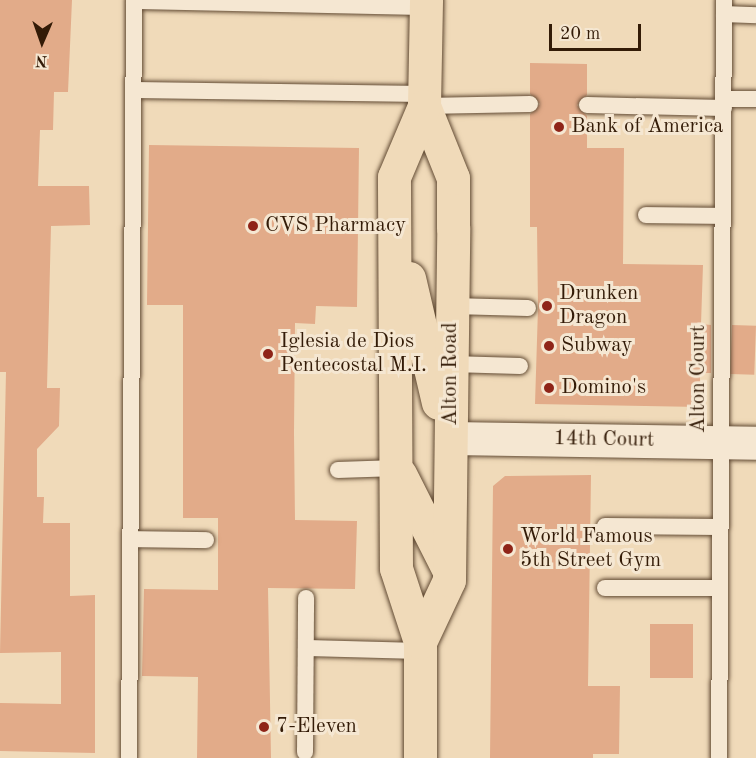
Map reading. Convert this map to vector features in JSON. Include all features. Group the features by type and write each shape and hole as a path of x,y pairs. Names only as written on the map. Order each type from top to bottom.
{"highway":[{"name":"Alton Road","path":"420,758 421,646 396,568 394,177 424,100 426,4"},
{"name":"Alton Road","path":"421,646 449,580 453,178 424,100"},
{"path":"396,222 435,394 451,438"},
{"path":"397,468 449,571"}],"street":[{"name":"14th Court","path":"451,438 756,443"}],"lane":[{"path":"129,758 134,0 426,4"},
{"path":"724,7 756,15"},
{"name":"Alton Court","path":"719,758 724,7"},
{"path":"134,90 530,104"},
{"path":"587,105 724,104 756,99"},
{"path":"646,215 723,216"},
{"path":"452,306 528,308"},
{"path":"451,364 520,366"},
{"path":"338,470 397,468"},
{"path":"605,526 720,527"},
{"path":"131,539 206,540"},
{"path":"605,588 720,588"},
{"path":"305,752 306,598"},
{"path":"306,648 421,646"}],"building":[{"path":"0,0 72,0 68,92 54,92 53,130 40,130 38,186 89,186 90,225 51,226 47,388 60,388 59,426 37,449 37,497 44,497 43,523 70,523 70,596 95,595 95,753 0,751 0,703 61,704 61,652 0,653 6,372 0,372"},
{"path":"530,63 587,64 587,95 577,105 587,116 587,148 624,148 623,264 703,265 701,324 711,325 711,373 700,373 700,407 535,404 538,308 537,227 530,227 530,114 540,104 530,94"},
{"path":"149,145 359,148 357,307 316,306 315,324 295,323 294,433 295,520 357,521 355,589 268,588 271,758 197,758 198,677 142,676 144,589 218,590 218,518 183,518 183,305 147,305"},
{"path":"732,325 756,326 754,375 730,374"},
{"path":"591,475 588,686 620,686 619,754 593,754 593,758 490,758 493,486 505,476"},
{"path":"650,624 693,624 693,678 650,678"}],"place":[{"name":"Bank of America","path":"559,127"},
{"name":"CVS Pharmacy","path":"253,226"},
{"name":"Drunken Dragon","path":"547,306"},
{"name":"Subway","path":"549,346"},
{"name":"Iglesia de Dios Pentecostal M.I.","path":"268,354"},
{"name":"Domino's","path":"549,388"},
{"name":"World Famous 5th Street Gym","path":"508,549"},
{"name":"7-Eleven","path":"264,727"}]}
